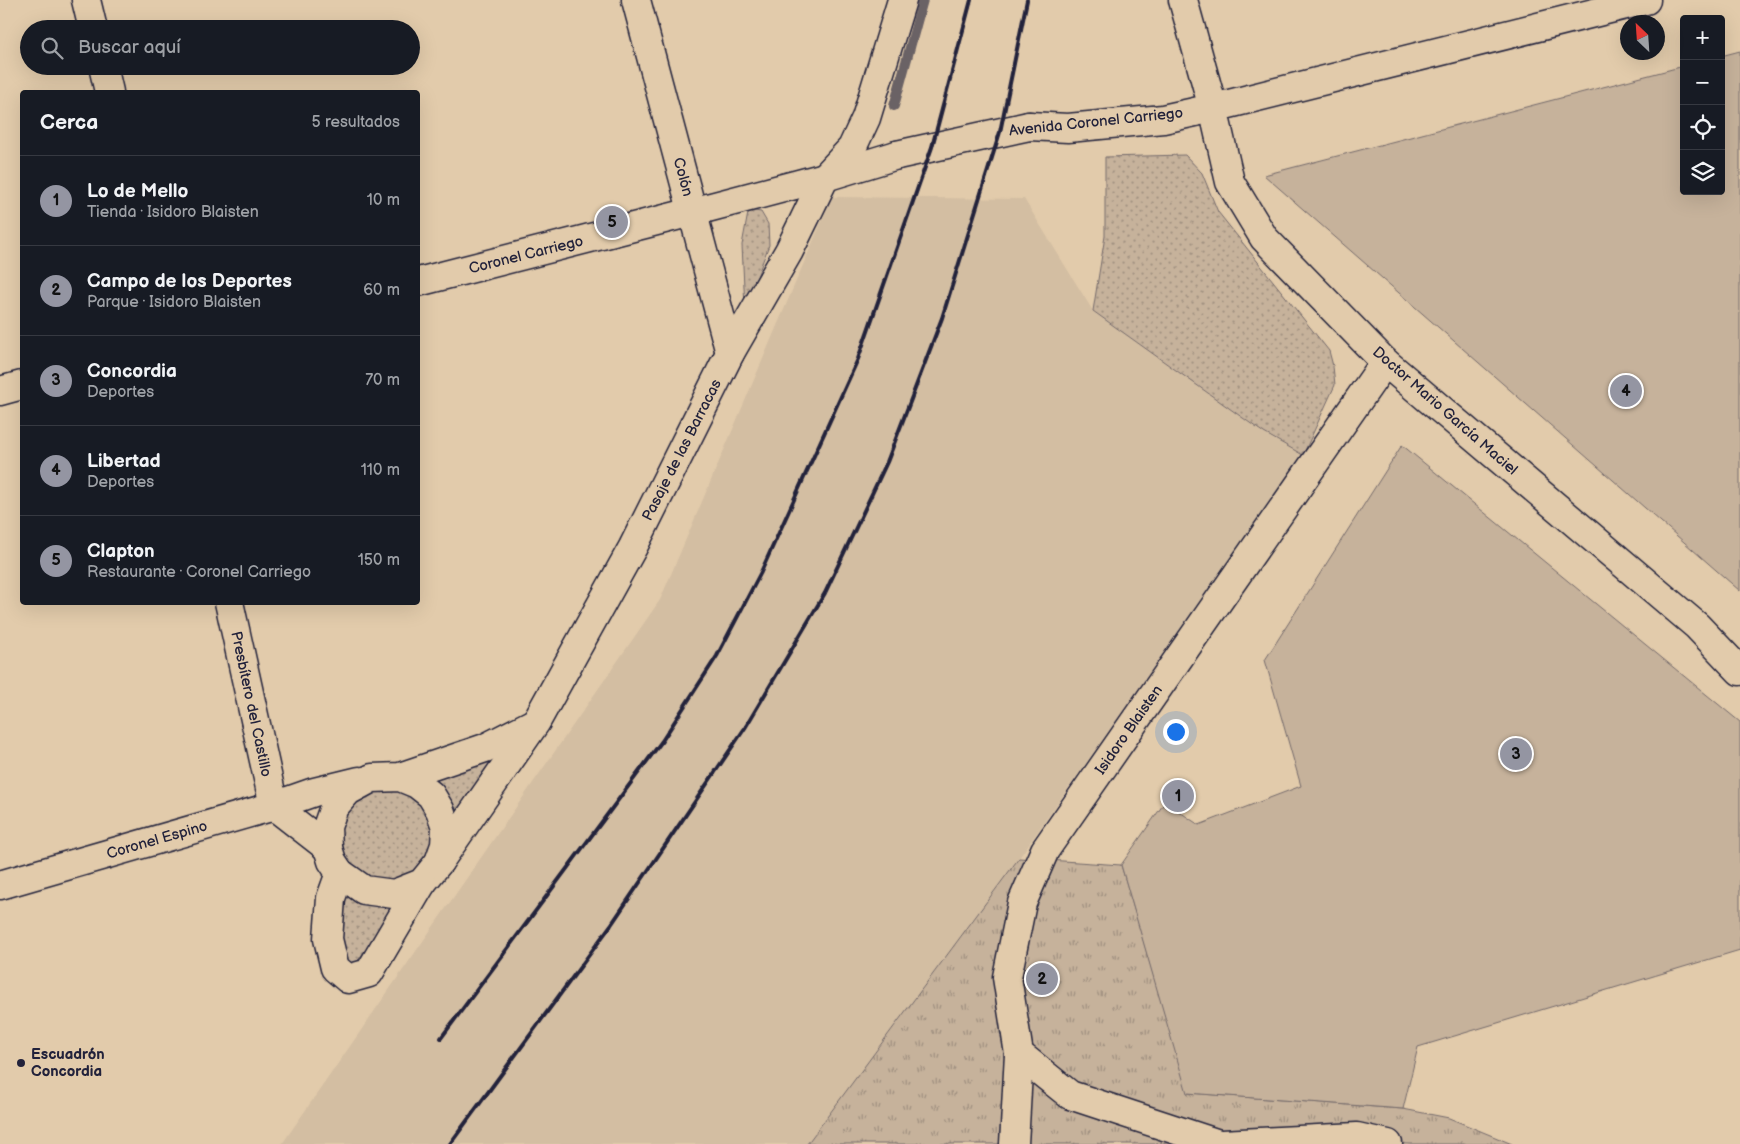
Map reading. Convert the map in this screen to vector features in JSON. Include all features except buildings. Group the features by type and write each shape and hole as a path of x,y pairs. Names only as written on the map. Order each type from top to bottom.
{"street":[{"path":"86,0 92,20"},
{"name":"Colón","path":"636,0 730,353"},
{"name":"Pasaje de las Barracas","path":"340,873 331,898 328,939 335,968 348,979 368,973 422,883 440,862 536,722 633,547 730,353 790,250 826,177 852,148 866,118 902,0"},
{"name":"Doctor Mario García Maciel","path":"1183,0 1214,108 1230,182 1264,238 1385,362 1698,626 1740,671"},
{"name":"Avenida Coronel Carriego","path":"692,212 826,177 897,155 1029,126 1068,128 1163,118 1214,108 1646,0"},
{"path":"105,75 109,90"},
{"name":"Coronel Carriego","path":"420,281 692,212"},
{"name":"Isidoro Blaisten","path":"1014,1144 1019,1054 1007,977 1022,904 1045,850 1385,362"},
{"path":"0,391 20,386"},
{"name":"Presbítero del Castillo","path":"230,605 274,806"},
{"name":"Pasaje de las Barracas","path":"314,792 372,778 400,777 485,748 536,722"},
{"name":"Pasaje de las Barracas","path":"400,777 417,784 431,795 440,810 446,827 445,845 440,862"},
{"name":"Pasaje de las Barracas","path":"372,778 348,791 334,807 328,827 328,848 332,861 340,873 364,890 394,894 422,883"},
{"name":"Coronel Espino","path":"2,886 274,806 314,792"},
{"name":"Pasaje de las Barracas","path":"274,806 328,848"},
{"path":"1019,1054 1070,1094 1221,1144 1357,1137 1388,1144"}],"shaded area":[{"path":"832,197 1024,199 1093,311 1264,433 1303,455 1019,858 808,1144 282,1144 660,600"}],"green space":[{"path":"1740,51 1740,591 1264,175 1680,67 1680,195 1725,195 1725,55"},
{"path":"1185,155 1202,173 1218,212 1329,351 1335,385 1303,455 1264,433 1093,311 1105,236 1105,157"},
{"path":"754,211 761,212 768,224 769,245 745,308 742,245 748,213"},
{"path":"1402,445 1740,722 1740,950 1418,1047 1403,1109 1187,1093 1121,865 1165,802 1199,825 1301,786 1265,660"},
{"path":"507,746 458,812 442,791 420,775"},
{"path":"404,789 423,803 428,812 433,842 427,857 416,869 402,876 386,879 369,876 355,868 344,853 339,834 342,820 350,806 362,792"},
{"path":"1019,858 1121,865 1188,1093 1403,1109 1449,1118 1512,1144 807,1144"},
{"path":"342,891 398,905 356,963 350,964 341,948"}],"waterway":[{"path":"894,106 923,0"}],"railway":[{"path":"441,1038 662,741 717,656 761,572 858,359 932,147 971,0"},
{"path":"450,1144 611,925 745,728 825,593 887,462 942,318 1000,132 1027,0"}],"place":[{"name":"Clapton","path":"612,222"},
{"name":"Libertad","path":"1626,391"},
{"name":"Concordia","path":"1516,754"},
{"name":"Lo de Mello","path":"1178,796"},
{"name":"Campo de los Deportes","path":"1042,979"},
{"name":"Escuadrón Concordia","path":"21,1063"}]}
